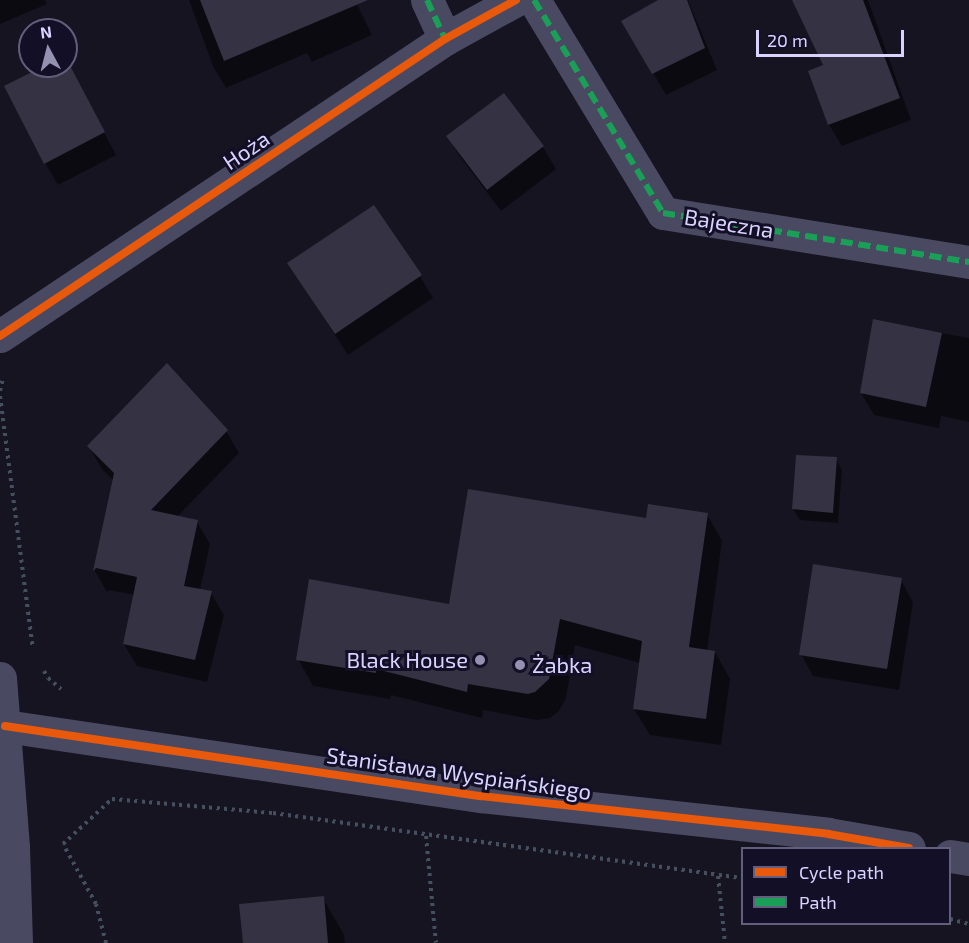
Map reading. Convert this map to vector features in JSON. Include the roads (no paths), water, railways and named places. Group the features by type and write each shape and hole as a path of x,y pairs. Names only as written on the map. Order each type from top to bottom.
{"street":[{"path":"427,0 445,39"},
{"name":"Hoża","path":"0,336 445,39 516,0"},
{"name":"Bajeczna","path":"534,0 663,213 969,262"},
{"path":"0,678 5,726 16,943"},
{"name":"Stanisława Wyspiańskiego","path":"5,726 481,796 828,834 898,847"},
{"path":"951,856 969,859"}],"place":[{"name":"Black House","path":"480,660"},
{"name":"Żabka","path":"520,665"}]}
